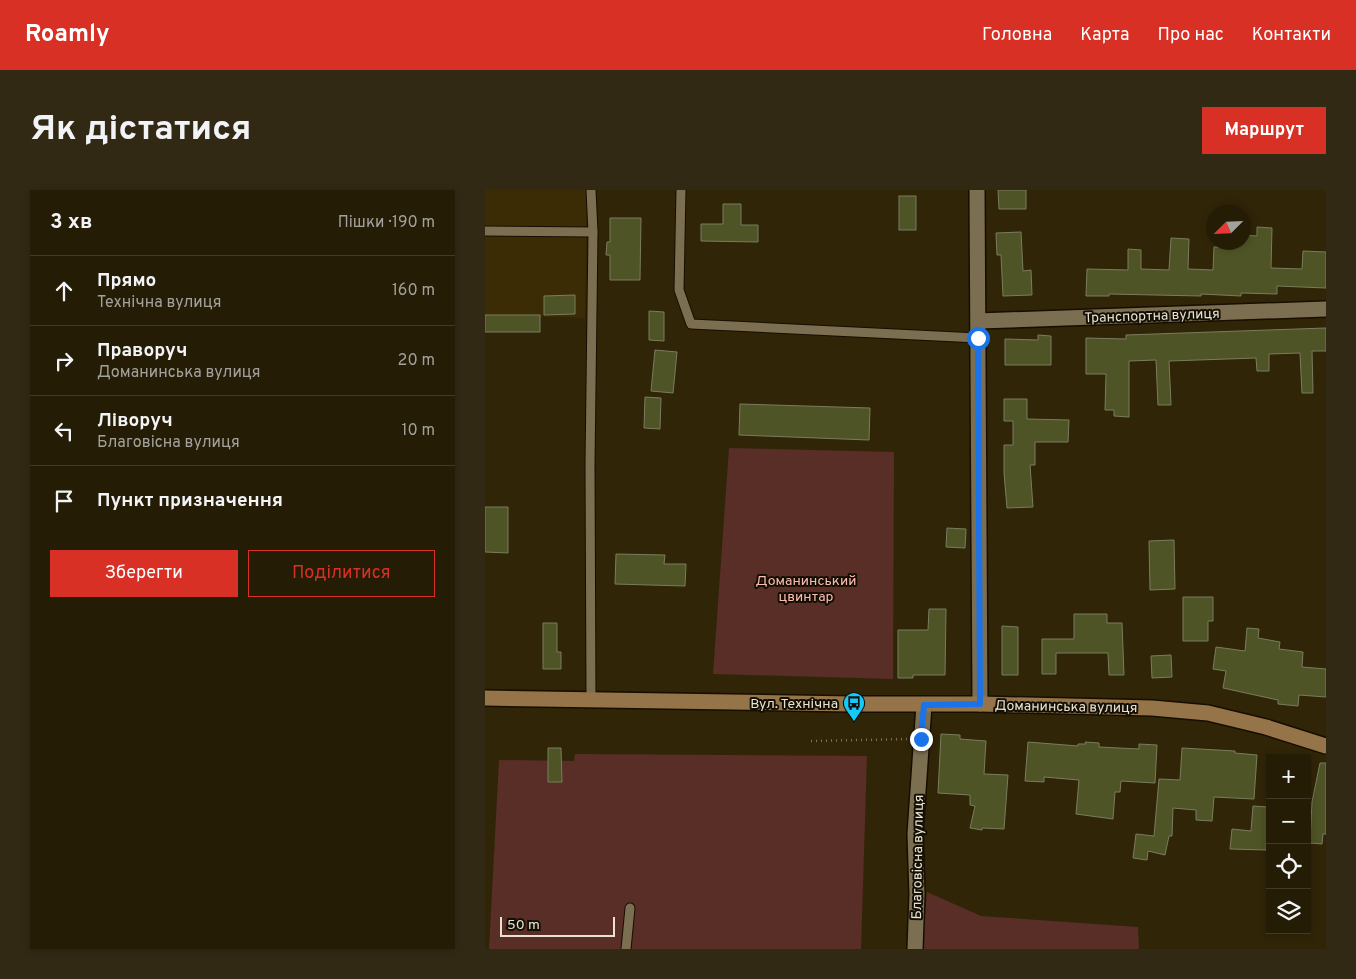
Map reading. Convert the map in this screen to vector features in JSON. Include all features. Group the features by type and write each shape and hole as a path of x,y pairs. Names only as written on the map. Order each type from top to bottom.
{"main road":[{"name":"Доманинська вулиця","path":"485,698 1152,708 1208,713 1266,727 1326,746"}],"street":[{"path":"977,190 980,704"},
{"name":"Транспортна вулиця","path":"978,321 1326,309"},
{"name":"Благовісна вулиця","path":"915,949 917,894 915,834 924,705"}],"lane":[{"path":"591,190 593,232 590,464 591,699"},
{"path":"681,190 679,290 691,324 978,338"},
{"path":"485,231 593,232"},
{"path":"626,949 630,908"}],"path":[{"path":"811,741 921,739"}],"shaded area":[{"path":"485,190 587,190 585,318 485,315"}],"green space":[{"name":"Доманинський цвинтар","path":"729,448 894,452 893,679 713,674"},
{"path":"575,754 867,756 861,949 489,949 499,760 574,761"},
{"path":"927,892 981,916 1138,927 1139,949 922,949"}],"building":[{"path":"998,190 1026,190 1026,209 999,209"},
{"path":"899,196 916,196 916,230 899,230"},
{"path":"723,204 741,204 741,225 758,225 758,242 701,241 701,224 723,224"},
{"path":"610,218 641,218 640,280 610,280 610,255 606,255 607,242 610,242"},
{"path":"1257,227 1272,228 1271,268 1302,269 1303,251 1326,252 1326,288 1277,286 1277,294 1241,293 1241,296 1109,294 1109,296 1086,296 1087,269 1128,270 1128,249 1141,250 1141,269 1169,270 1171,238 1189,239 1188,269 1213,270 1214,250 1251,250 1251,236 1257,236"},
{"path":"1021,232 1023,271 1031,270 1032,295 1003,296 1001,255 997,255 996,233"},
{"path":"575,295 575,314 544,315 544,296"},
{"path":"649,311 664,312 664,341 649,340"},
{"path":"485,315 540,315 540,332 485,332"},
{"path":"1326,328 1326,351 1312,351 1313,393 1302,393 1300,353 1269,354 1269,371 1257,371 1256,358 1169,361 1171,405 1158,405 1156,360 1129,361 1129,417 1114,416 1114,410 1105,410 1106,374 1086,374 1086,338 1126,339 1126,335"},
{"path":"1038,335 1051,336 1051,365 1005,365 1005,339 1038,340"},
{"path":"655,350 677,352 673,393 651,391"},
{"path":"645,397 661,398 660,429 644,428"},
{"path":"1004,399 1027,399 1027,419 1069,420 1068,442 1035,442 1035,465 1030,465 1033,507 1007,508 1004,445 1013,445 1013,421 1004,421"},
{"path":"740,404 870,408 869,440 739,435"},
{"path":"485,507 508,507 508,553 485,552"},
{"path":"947,528 966,529 965,548 946,547"},
{"path":"1174,540 1175,589 1150,590 1149,541"},
{"path":"616,554 665,555 664,564 686,564 685,586 615,584"},
{"path":"1183,597 1213,597 1213,621 1208,621 1208,641 1183,641"},
{"path":"929,609 946,609 945,675 913,675 913,678 898,678 898,630 928,630"},
{"path":"1074,614 1107,614 1107,623 1122,623 1124,675 1109,675 1108,653 1056,653 1056,674 1042,674 1042,639 1074,639"},
{"path":"543,623 557,623 557,652 561,652 561,669 543,669"},
{"path":"1002,626 1018,627 1018,675 1002,675"},
{"path":"1247,628 1259,629 1258,638 1280,642 1279,649 1303,652 1302,667 1326,669 1326,697 1299,695 1298,706 1278,704 1278,700 1223,688 1226,671 1213,669 1216,647 1245,651"},
{"path":"1171,655 1172,677 1152,678 1151,656"},
{"path":"941,734 960,735 960,739 986,741 984,774 1008,775 1004,829 982,828 982,830 970,828 975,806 970,805 970,795 938,793"},
{"path":"1028,742 1078,746 1078,744 1086,744 1085,742 1099,743 1099,747 1139,749 1139,744 1157,745 1155,783 1121,781 1120,792 1115,792 1113,819 1076,814 1079,780 1044,777 1044,782 1025,781"},
{"path":"548,748 561,748 562,782 548,782"},
{"path":"1182,748 1235,751 1235,753 1257,755 1254,799 1214,797 1212,821 1196,820 1196,810 1173,808 1172,836 1169,836 1165,855 1148,851 1147,860 1133,858 1136,834 1154,836 1159,779 1180,780"},
{"path":"1320,763 1326,763 1326,834 1323,834 1322,844 1311,843 1312,802"},
{"path":"1253,806 1266,807 1266,850 1230,849 1232,829 1251,831"}],"place":[{"name":"Вул. Технічна","path":"854,722"}],"route":[{"path":"921,739 924,705 980,704 978,338"}]}
